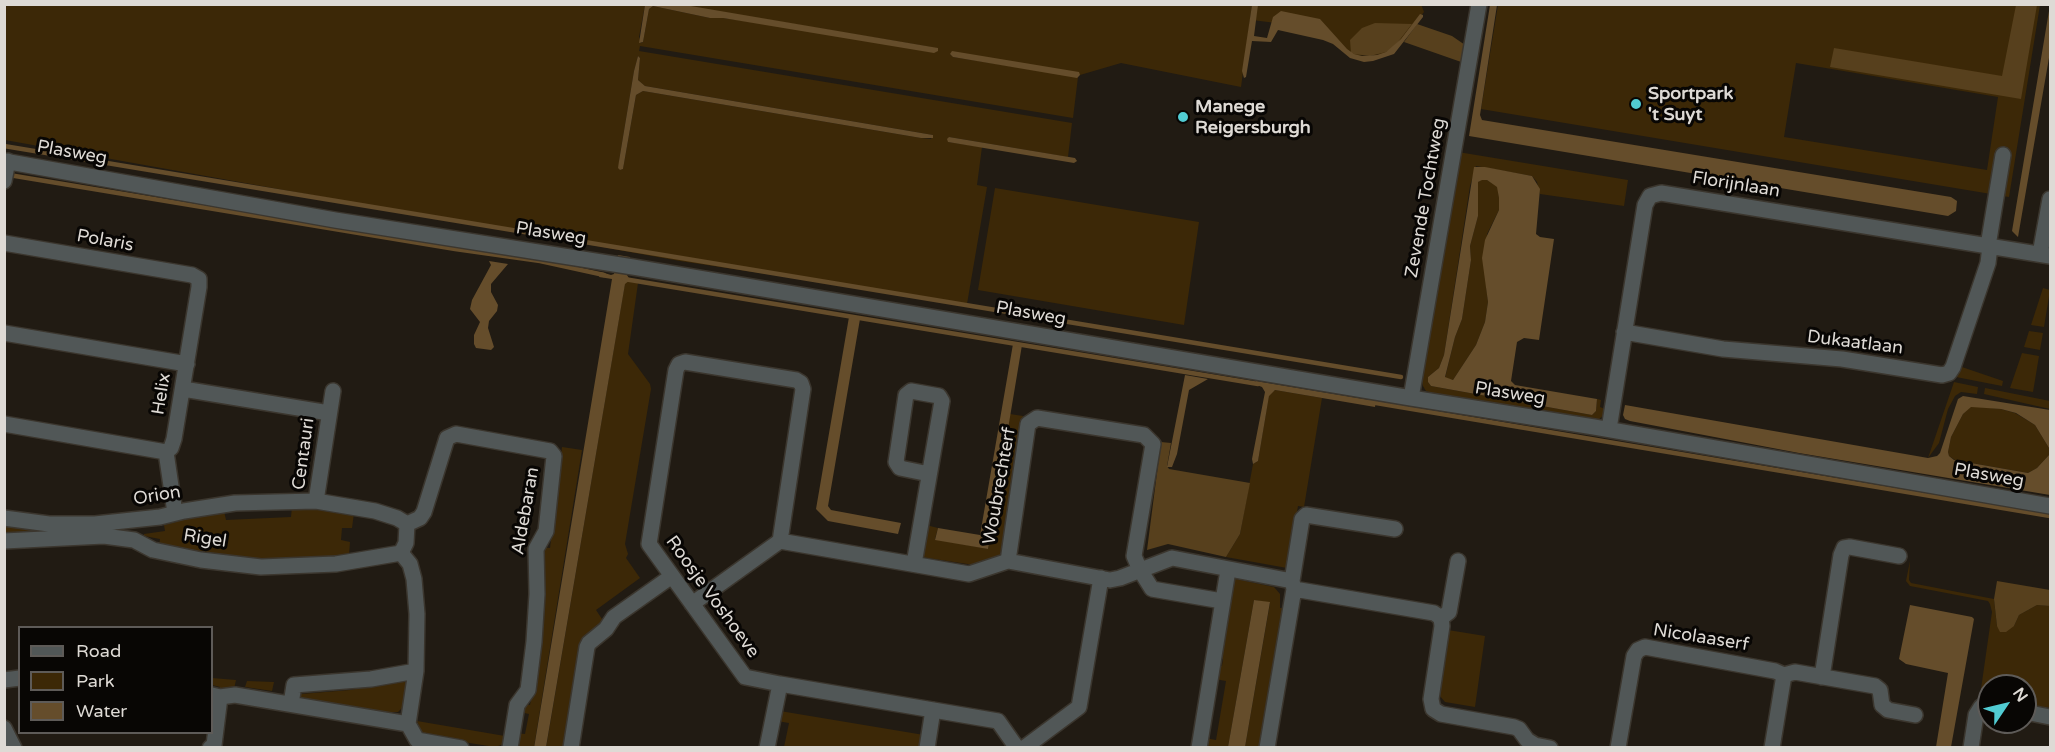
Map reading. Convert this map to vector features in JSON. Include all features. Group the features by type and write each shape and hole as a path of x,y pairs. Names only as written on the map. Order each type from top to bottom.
{"street":[{"name":"Zevende Tochtweg","path":"1412,398 1479,4"},
{"name":"Dukaatlaan","path":"1624,332 1723,349 1842,359 1942,375 1949,373 1988,263 2003,155"},
{"name":"Plasweg","path":"6,161 335,220 611,263 1609,429 2050,506"},
{"path":"4,181 6,161"},
{"name":"Florijnlaan","path":"1609,429 1645,205 1650,195 1661,193 2045,255"},
{"path":"2045,255 2050,199"},
{"name":"Polaris","path":"4,243 192,275 198,279"},
{"name":"Helix","path":"175,513 166,452 171,448 174,439 199,287 198,279"},
{"path":"4,333 187,364"},
{"name":"Roosje Voshoeve","path":"780,541 803,389 801,383 796,380 685,362 679,364 676,370 649,544 745,676 998,721 1017,747"},
{"path":"183,388 329,413"},
{"name":"Centauri","path":"333,391 315,501 375,511 407,524"},
{"path":"914,564 942,401 939,396 911,391 906,394 896,462 900,468 929,474"},
{"name":"Woubrechterf","path":"1008,561 1028,424 1037,418 1144,435 1152,444 1134,556 1140,570"},
{"path":"4,424 166,452"},
{"name":"Aldebaran","path":"407,524 420,518 424,512 447,438 450,435 456,434 550,451 554,456 546,531 536,549 537,594 528,690 517,705 510,747"},
{"name":"Orion","path":"4,518 49,524 95,524 160,517 235,503 315,501"},
{"path":"1267,747 1302,519 1306,515 1395,529"},
{"path":"407,524 406,543 401,553 410,564 414,579 417,614 416,671 408,724 416,744 461,747"},
{"name":"Rigel","path":"4,541 104,536 134,540 153,550 201,560 261,567 336,564 401,553"},
{"path":"692,604 780,541"},
{"name":"Woubrechterf","path":"780,541 969,574 1008,561 1110,580 1172,558 1434,613 1441,618"},
{"path":"1822,677 1841,555 1845,548 1851,547 1899,556"},
{"path":"1458,561 1449,612 1441,618 1442,626 1431,699 1433,709 1441,714 1514,727 1535,745 1550,747"},
{"path":"1140,570 1152,589 1222,601"},
{"path":"1199,747 1228,570"},
{"path":"571,747 589,643 606,629 614,617 672,576"},
{"path":"1024,747 1078,707 1101,578"},
{"name":"Nicolaaserf","path":"1618,747 1634,656 1638,650 1645,647 1743,664 1784,675 1795,672 1875,686 1880,690 1882,705 1888,710 1915,715"},
{"path":"291,704 294,685 360,680 416,671"},
{"path":"1772,747 1784,675"},
{"path":"767,747 780,684"},
{"path":"214,747 216,696 235,695 408,724"},
{"path":"927,747 933,710"},
{"path":"1971,747 1977,713"},
{"path":"4,728 14,747"}],"green space":[{"path":"1254,4 1421,4 1424,12 1390,54 1351,56 1316,28 1252,20"},
{"path":"4,5 645,5 639,37 641,43 649,9 653,6 710,18 937,48 679,5 1252,5 1241,87 1121,63 1080,75 950,54 953,57 1078,77 1073,118 640,46 639,51 1072,123 1068,157 949,137 948,142 982,147 977,185 987,187 967,304 680,261 5,140 4,62 6,50 4,49","holes":["638,56 640,58 638,80 645,86 933,135 931,139 921,138 643,91 636,95 623,169 620,170 619,161 634,71"]},
{"name":"Sportpark 't Suyt","path":"1498,5 2040,5 2009,197 1481,109","holes":["1796,63 1998,97 1987,170 1784,137"]},
{"path":"1458,152 1628,180 1624,206 1540,194 1537,182 1532,176 1476,166 1470,186 1444,355 1439,368 1428,377 1431,386 1592,415 1596,411 1597,399 1601,400 1600,407 1605,409 1604,415 1598,420 1434,394 1426,391 1423,386 1421,374"},
{"path":"1487,180 1498,187 1499,198 1499,210 1487,234 1488,302 1485,322 1476,345 1453,380 1445,378 1462,319 1471,260 1470,246 1478,216 1478,182"},
{"path":"995,188 1199,222 1184,325 978,290"},
{"path":"628,281 638,283 628,354 650,384 651,389 625,544 628,554 626,558 640,578 596,610 602,619 566,747 546,748 625,283"},
{"path":"2043,288 2050,290 2044,327 2031,325"},
{"path":"2029,331 2043,333 2040,350 2024,347"},
{"path":"2022,353 2039,356 2033,392 2010,388"},
{"path":"1959,366 2003,381 2002,386 1956,377"},
{"path":"1954,382 1978,387 1977,394 1961,392 1955,396 1948,409 1939,443 1928,458"},
{"path":"1985,388 2050,401 2050,409 1984,394"},
{"path":"1275,390 1322,398 1304,507 1298,506 1287,568 1226,557 1240,534 1253,464 1258,461 1269,395"},
{"path":"1971,406 2015,413 2035,425 2049,448 2049,455 2037,468 2028,473 1955,460 1949,456 1948,452 1951,437 1963,414"},
{"path":"1010,414 1023,416 1000,556 974,565 921,557 926,525 938,528 935,539 988,549"},
{"path":"562,447 582,450 534,747 514,746 516,733 525,734 529,714 520,712 526,704 530,705 541,610 545,610 545,574 540,573 541,547 550,548"},
{"path":"308,506 354,513 352,528 342,528 341,540 350,542 349,555 284,559 249,558 197,551 196,554 159,546 160,539 144,536 144,534 165,531 164,525 176,522 176,518 224,511 226,520 291,517 292,507"},
{"path":"5,523 43,528 43,532 5,535"},
{"path":"1910,561 1909,580 1911,583 1994,599 1997,626 2014,626 2019,615 2037,605 2050,606 2050,708 2037,706 2037,674 1983,674 1992,612 1988,601 1910,586 1906,581"},
{"path":"1236,579 1274,587 1280,594 1280,608 1284,608 1261,747 1245,747 1270,603 1254,600 1228,747 1204,745 1205,738 1216,740 1226,681 1215,679 1218,665 1222,666 1223,659 1219,657 1232,582"},
{"path":"1448,630 1485,636 1475,707 1445,702 1439,695"},
{"path":"213,678 236,680 234,689 219,693 220,687 213,685"},
{"path":"407,680 403,707 398,712 391,712 391,716 298,698 301,689 301,694 350,690"},
{"path":"247,681 274,682 272,691 245,687"},
{"path":"780,711 924,735 922,747 784,747 789,723 777,721"},
{"path":"417,721 505,736 504,744 495,747 425,736"}],"shaded area":[{"path":"2016,5 2037,5 2021,99 1830,67 1834,48 2002,76"},
{"path":"1375,23 1412,24 1394,47 1386,52 1370,56 1351,53 1350,40 1362,28"},
{"path":"1417,24 1452,36 1468,47 1464,63 1404,42"},
{"path":"1161,442 1171,443 1167,466 1169,469 1250,483 1240,534 1226,557 1168,544 1147,550"},
{"path":"1997,581 2050,590 2050,606 2037,605 2019,615 2014,626 2006,632 2000,632 1997,626 1994,599"}],"water":[{"path":"679,4 938,48 938,51 934,53 723,18 710,18 653,6 649,9 643,42 639,43 645,5"},
{"path":"1252,5 1258,5 1254,36 1267,38 1273,17 1281,11 1320,19 1347,49 1362,56 1386,52 1401,39 1420,14 1423,17 1394,54 1364,62 1350,58 1333,44 1323,40 1278,30 1271,42 1252,41 1244,78 1242,71"},
{"path":"1490,5 1497,5 1480,115 1482,120 1951,197 1957,201 1956,211 1948,216 1469,136"},
{"path":"2050,5 2050,52 2018,237 2012,231"},
{"path":"952,51 1079,72 1080,75 1077,78 953,57 950,54"},
{"path":"638,56 640,58 638,80 645,86 933,135 933,138 921,138 643,91 636,95 623,169 620,170 619,161"},
{"path":"949,137 1075,158 1077,161 1074,163 948,142"},
{"path":"1474,167 1532,176 1540,189 1536,234 1540,237 1554,239 1539,340 1524,338 1517,342 1511,381 1515,385 1597,399 1596,411 1592,415 1431,386 1428,377 1439,368 1444,355","holes":["1487,180 1497,187 1499,210 1485,240 1482,258 1488,302 1485,322 1476,345 1453,380 1445,377 1462,319 1471,260 1470,246 1478,216 1478,182"]},
{"path":"618,255 630,257 627,275 630,280 625,284 546,747 534,748 612,279 599,277 601,272 614,274"},
{"path":"489,261 508,264 491,284 491,292 498,305 497,311 489,321 488,328 494,347 491,350 476,348 474,335 480,322 470,309 472,300 491,265"},
{"path":"849,317 860,319 828,506 831,510 901,523 898,534 828,521 816,509"},
{"path":"1013,344 1022,345 988,549 935,540 938,528 980,535"},
{"path":"1185,375 1208,379 1189,390 1177,454 1172,467 1167,467"},
{"path":"1256,381 1376,401 1375,407 1275,390 1269,396 1258,461 1253,464 1252,459 1265,392 1262,387 1254,384"},
{"path":"1963,396 2050,410 2050,495 1799,453 1630,421 1623,415 1625,405 1928,458 1940,453 1958,399","holes":["1971,407 2001,409 2016,413 2035,425 2049,448 2049,455 2037,468 2028,473 1954,460 1949,456 1951,437 1963,414"]},
{"path":"1254,600 1270,602 1245,747 1228,747"},
{"path":"1910,605 1974,619 1951,747 1936,747 1948,673 1906,664 1899,659"}],"waterway":[{"path":"4,146 1401,377"},
{"path":"9,175 540,261 604,275"},
{"path":"624,279 1258,384"},
{"path":"1370,402 2050,516"}],"place":[{"name":"Sportpark 't Suyt","path":"1636,104"},
{"name":"Manege Reigersburgh","path":"1183,117"}]}
